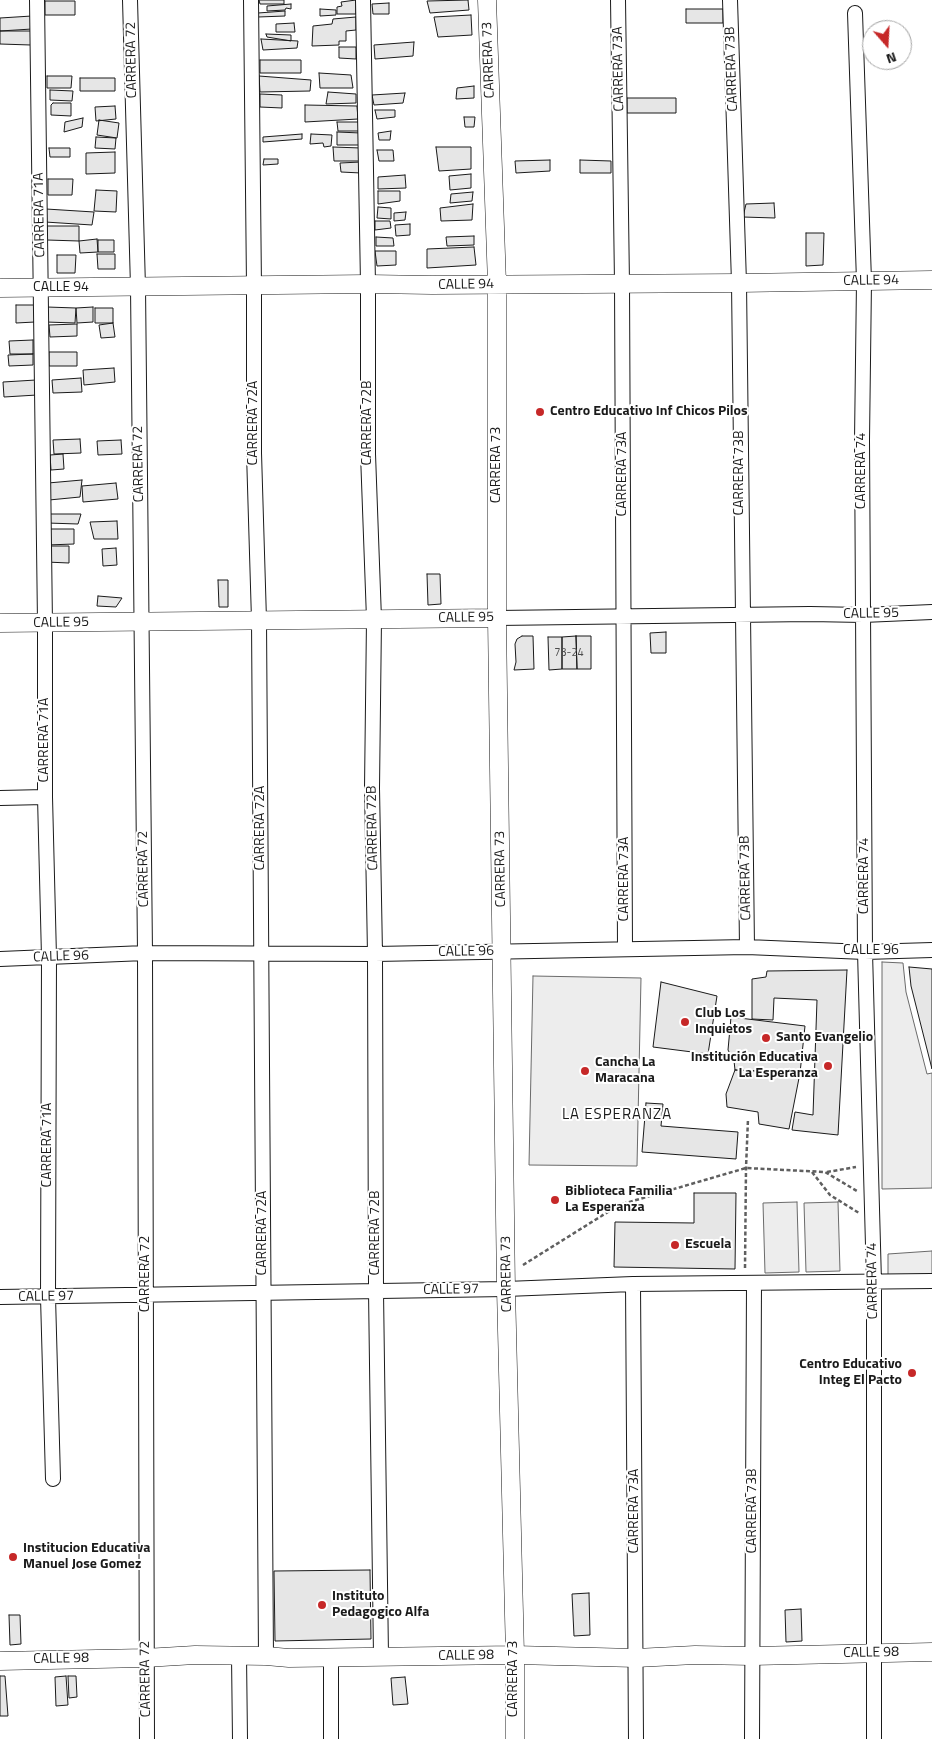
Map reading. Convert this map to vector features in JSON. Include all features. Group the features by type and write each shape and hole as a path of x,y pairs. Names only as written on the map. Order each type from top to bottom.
{"street":[{"name":"CARRERA 71A","path":"37,0 45,623 45,797 49,957 48,1296 53,1480"},
{"name":"CARRERA 72","path":"130,0 138,287 145,953 145,1658 147,1739"},
{"name":"CARRERA 72A","path":"251,0 254,453 259,620 266,1656"},
{"name":"CARRERA 72B","path":"363,0 368,284 368,454 374,619 372,788 381,1656"},
{"name":"CARRERA 73","path":"487,0 497,284 497,618 515,1739"},
{"name":"CARRERA 73A","path":"618,0 622,283 625,948"},
{"name":"CARRERA 73B","path":"730,0 739,283 747,947"},
{"name":"CARRERA 74","path":"855,13 864,281 865,952 874,1282 874,1739"},
{"name":"CALLE 94","path":"0,288 932,280"},
{"name":"CALLE 95","path":"0,623 624,615 863,615 932,612"},
{"path":"0,798 45,797"},
{"name":"CALLE 96","path":"0,959 145,953 262,952 375,954 625,948 747,947 865,952 932,950"},
{"name":"CALLE 97","path":"0,1297 376,1291 507,1284 932,1281"},
{"name":"CARRERA 73B","path":"749,1283 752,1739"},
{"name":"CARRERA 73A","path":"633,1284 636,1739"},
{"name":"CALLE 98","path":"0,1661 195,1655 289,1658 515,1655 636,1658 695,1655 752,1656 932,1652"},
{"path":"239,1656 240,1739"},
{"path":"330,1657 331,1739"}],"path":[{"path":"748,1119 746,1168 749,1283"},
{"path":"507,1284 525,1264 619,1205 746,1168 825,1172 872,1164"},
{"path":"812,1172 830,1195 854,1212 872,1218"},
{"path":"825,1172 871,1199"}],"shaded area":[{"path":"882,962 903,963 906,992 927,1074 932,1073 932,1188 882,1189"},
{"name":"Cancha La Maracana","path":"533,976 641,978 637,1166 529,1165"},
{"path":"797,1202 799,1272 765,1273 763,1203"},
{"path":"838,1202 840,1271 806,1272 804,1203"},
{"path":"932,1251 932,1274 888,1275 888,1254"}],"building":[{"path":"259,0 284,0 284,4 260,4"},
{"path":"356,0 356,14 337,14 337,7 342,6 341,2"},
{"path":"468,0 469,10 430,13 427,1"},
{"path":"45,1 75,1 75,15 45,15"},
{"path":"389,3 389,14 373,14 372,4"},
{"path":"291,4 291,9 267,11 267,6"},
{"path":"320,9 336,10 336,15 320,16"},
{"path":"686,9 723,9 723,23 686,23"},
{"path":"285,11 285,16 258,17 258,13"},
{"path":"471,15 472,35 438,37 434,17"},
{"path":"32,16 32,29 0,31 0,18"},
{"path":"356,17 356,30 346,31 346,41 339,41 339,45 312,46 313,26 332,24 333,19"},
{"path":"294,23 295,32 276,32 276,24"},
{"path":"0,31 31,31 31,45 0,44"},
{"path":"266,34 291,35 291,41 267,37"},
{"path":"261,39 298,41 297,48 263,50"},
{"path":"414,42 413,56 375,59 374,45"},
{"path":"339,47 356,47 356,59 339,58"},
{"path":"260,60 301,60 301,73 260,73"},
{"path":"319,73 351,75 353,88 320,88"},
{"path":"47,76 72,76 71,88 47,88"},
{"path":"259,76 311,80 310,91 260,92"},
{"path":"80,78 115,78 115,91 80,91"},
{"path":"474,86 474,98 456,99 457,88"},
{"path":"50,90 73,91 72,101 50,100"},
{"path":"328,92 356,94 356,103 326,104"},
{"path":"405,93 403,103 374,105 372,95"},
{"path":"260,94 282,95 282,108 260,107"},
{"path":"627,98 676,98 676,113 627,113"},
{"path":"53,103 71,103 71,116 51,115 51,105"},
{"path":"305,105 357,106 358,119 305,122"},
{"path":"115,106 116,119 96,121 95,107"},
{"path":"375,110 395,110 395,117 377,119"},
{"path":"464,117 475,117 474,127 465,127"},
{"path":"83,118 82,127 64,132 65,122"},
{"path":"99,120 119,123 117,138 97,135"},
{"path":"337,122 362,122 362,131 338,131"},
{"path":"391,131 390,140 379,140 378,133"},
{"path":"337,132 361,133 362,145 337,145"},
{"path":"302,134 302,139 263,142 263,137"},
{"path":"311,134 332,135 331,146 324,147 323,143 310,144"},
{"path":"96,137 116,138 115,149 95,148"},
{"path":"333,147 361,148 362,161 334,161"},
{"path":"436,147 471,147 471,169 439,171"},
{"path":"49,148 70,148 70,157 50,157"},
{"path":"377,150 393,150 394,161 379,161"},
{"path":"115,152 115,173 86,174 86,153"},
{"path":"264,159 278,159 278,164 263,165"},
{"path":"550,160 550,171 516,173 515,161"},
{"path":"580,160 611,161 611,173 580,173"},
{"path":"361,162 361,173 341,172 340,163"},
{"path":"471,174 471,188 450,190 449,176"},
{"path":"405,175 406,188 378,189 378,177"},
{"path":"48,179 73,179 72,195 48,195"},
{"path":"96,190 117,191 116,212 94,211"},
{"path":"378,191 400,191 400,201 378,204"},
{"path":"473,192 472,201 450,203 451,194"},
{"path":"774,203 775,218 743,217 746,204"},
{"path":"473,204 472,220 441,221 440,208"},
{"path":"378,207 391,208 391,219 377,218"},
{"path":"46,209 94,212 92,225 45,222"},
{"path":"406,212 405,220 394,221 394,213"},
{"path":"375,221 390,221 391,228 375,230"},
{"path":"410,224 410,235 396,236 395,225"},
{"path":"47,226 79,226 79,241 47,240"},
{"path":"806,233 824,233 823,265 806,266"},
{"path":"474,236 474,245 447,246 446,237"},
{"path":"376,237 393,238 394,246 376,246"},
{"path":"97,239 98,252 80,253 79,241"},
{"path":"98,240 114,240 114,252 98,252"},
{"path":"474,247 476,265 427,268 427,249"},
{"path":"375,251 396,251 396,265 377,266"},
{"path":"97,254 115,254 115,269 98,269"},
{"path":"57,255 76,255 75,273 57,273"},
{"path":"16,305 35,305 35,322 16,323"},
{"path":"47,307 76,308 75,323 46,322"},
{"path":"93,307 93,322 77,323 76,308"},
{"path":"95,308 113,308 113,323 95,323"},
{"path":"113,323 115,337 101,338 99,325"},
{"path":"77,324 77,336 50,337 49,325"},
{"path":"33,340 33,354 10,354 9,341"},
{"path":"49,352 77,352 77,366 49,366"},
{"path":"33,354 33,365 9,366 8,355"},
{"path":"114,368 115,382 84,385 83,370"},
{"path":"81,378 82,392 53,393 52,380"},
{"path":"36,380 37,395 4,397 3,382"},
{"path":"80,439 81,453 54,454 53,440"},
{"path":"121,440 122,454 98,455 97,441"},
{"path":"63,454 64,469 51,470 50,455"},
{"path":"82,480 80,497 49,500 48,483"},
{"path":"116,483 118,499 83,502 82,486"},
{"path":"47,514 81,514 78,524 47,523"},
{"path":"117,521 118,539 94,539 90,522"},
{"path":"47,529 74,529 74,544 47,545"},
{"path":"46,546 69,546 69,563 46,562"},
{"path":"116,548 117,565 103,566 102,549"},
{"path":"427,574 440,574 441,604 428,605"},
{"path":"218,580 228,580 228,607 219,607"},
{"path":"98,596 122,598 116,607 97,606"},
{"path":"666,632 666,653 651,653 650,633"},
{"path":"522,636 533,636 534,669 514,670 516,662 515,644 517,639"},
{"path":"576,636 591,636 591,669 577,669"},
{"path":"576,636 577,669 562,669 562,637"},
{"path":"548,637 562,637 562,669 549,670"},
{"path":"909,967 932,969 932,1069 911,986"},
{"name":"Institución Educativa La Esperanza","path":"847,970 838,1135 792,1130 795,1112 813,1115 817,1000 774,998 773,1020 752,1019 752,979 766,977 767,971"},
{"name":"Club Los Inquietos","path":"661,982 717,996 708,1054 653,1047"},
{"name":"Santo Evangelio","path":"731,1017 805,1026 800,1073 735,1070 734,1061 728,1050"},
{"path":"735,1070 800,1073 789,1129 759,1124 758,1112 727,1107 726,1094"},
{"path":"646,1103 663,1104 661,1126 738,1132 736,1159 642,1152"},
{"name":"Escuela","path":"694,1193 736,1193 735,1269 614,1267 615,1222 694,1223"},
{"name":"Instituto Pedagogico Alfa","path":"370,1570 371,1639 275,1641 274,1571"},
{"path":"589,1593 590,1635 574,1636 572,1594"},
{"path":"801,1609 802,1641 786,1642 785,1610"},
{"path":"9,1615 20,1615 21,1644 10,1645"},
{"path":"0,1676 5,1676 8,1716 0,1716"},
{"path":"66,1676 68,1705 56,1706 55,1677"},
{"path":"68,1676 76,1676 77,1697 69,1698"},
{"path":"405,1677 408,1704 393,1705 391,1678"}],"place":[{"name":"Centro Educativo Inf Chicos Pilos","path":"540,412"},
{"name":"Club Los Inquietos","path":"685,1022"},
{"name":"Santo Evangelio","path":"766,1038"},
{"name":"Institución Educativa La Esperanza","path":"828,1066"},
{"name":"Cancha La Maracana","path":"585,1071"},
{"name":"Biblioteca Familia La Esperanza","path":"555,1200"},
{"name":"Escuela","path":"675,1245"},
{"name":"Centro Educativo Integ El Pacto","path":"912,1373"},
{"name":"Institucion Educativa Manuel Jose Gomez","path":"13,1557"},
{"name":"Instituto Pedagogico Alfa","path":"322,1605"}],"district":[{"name":"LA ESPERANZA","path":"617,1115"}]}
